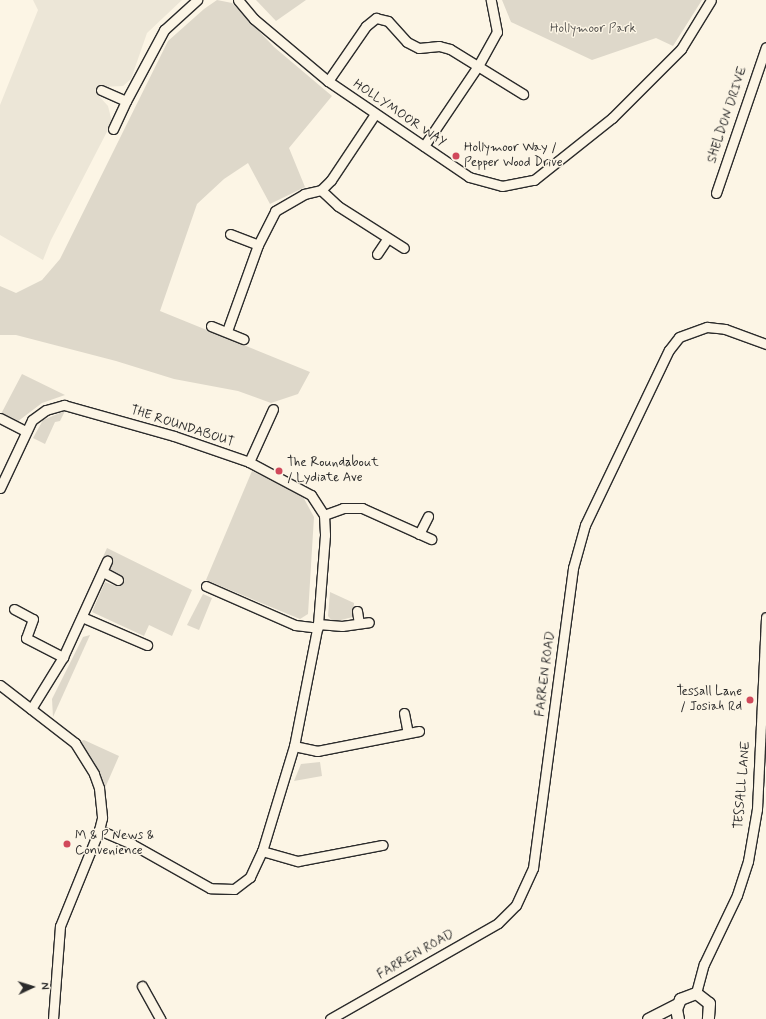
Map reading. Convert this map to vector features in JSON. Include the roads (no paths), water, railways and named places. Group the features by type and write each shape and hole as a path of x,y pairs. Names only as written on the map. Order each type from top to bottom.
{"street":[{"path":"113,129 126,101 164,30 197,0"},
{"name":"HOLLYMOOR WAY","path":"238,0 254,19 328,81 469,177 502,186 534,180 612,118 646,86 681,49 711,0"},
{"path":"424,146 478,66 497,32 491,0"},
{"path":"328,81 366,26 376,18 388,21 407,42 419,48 439,46 450,49 523,94"},
{"name":"SHELDON DRIVE","path":"716,193 766,47"},
{"path":"101,90 126,101"},
{"path":"227,331 258,245 275,212 304,194 321,190 331,180 375,114"},
{"path":"321,190 338,206 404,248"},
{"path":"230,234 258,245"},
{"path":"377,254 387,238"},
{"path":"211,326 227,331 243,339"},
{"name":"FARREN ROAD","path":"330,1019 498,923 516,905 533,868 573,568 586,525 669,350 679,337 707,327 725,329 766,344"},
{"name":"THE ROUNDABOUT","path":"0,488 26,431 38,415 64,405 174,436 249,462 311,495 324,515"},
{"path":"249,462 273,409"},
{"path":"0,418 26,431"},
{"path":"99,830 132,844 210,888 234,889 243,884 250,877 262,851 294,746 318,626 325,535 324,515 343,508 362,508 431,539"},
{"path":"420,534 428,516"},
{"path":"31,709 63,656 107,561"},
{"path":"103,572 118,580"},
{"path":"206,586 295,625 342,626 369,622"},
{"path":"14,609 33,619 26,638 63,656"},
{"path":"357,611 359,623"},
{"path":"82,617 147,645"},
{"name":"TESSALL LANE","path":"696,994 704,964 737,896 748,861 757,809 763,747 766,617"},
{"path":"0,685 75,743 91,768 99,788 102,818 99,830 60,926 53,1019"},
{"path":"404,713 408,733"},
{"path":"294,746 317,752 419,731"},
{"path":"262,851 298,861 382,846"},
{"path":"142,986 160,1019"},
{"path":"648,1019 677,1004 684,996 696,994 709,1003 709,1019"},
{"path":"677,1004 678,1019"}],"place":[{"name":"Hollymoor Way / Pepper Wood Drive","path":"456,156"},
{"name":"The Roundabout / Lydiate Ave","path":"279,471"},
{"name":"Tessall Lane / Josiah Rd","path":"750,700"},
{"name":"M & P News & Convenience","path":"67,844"}],"park label":[{"name":"Hollymoor Park","path":"593,29"}]}
